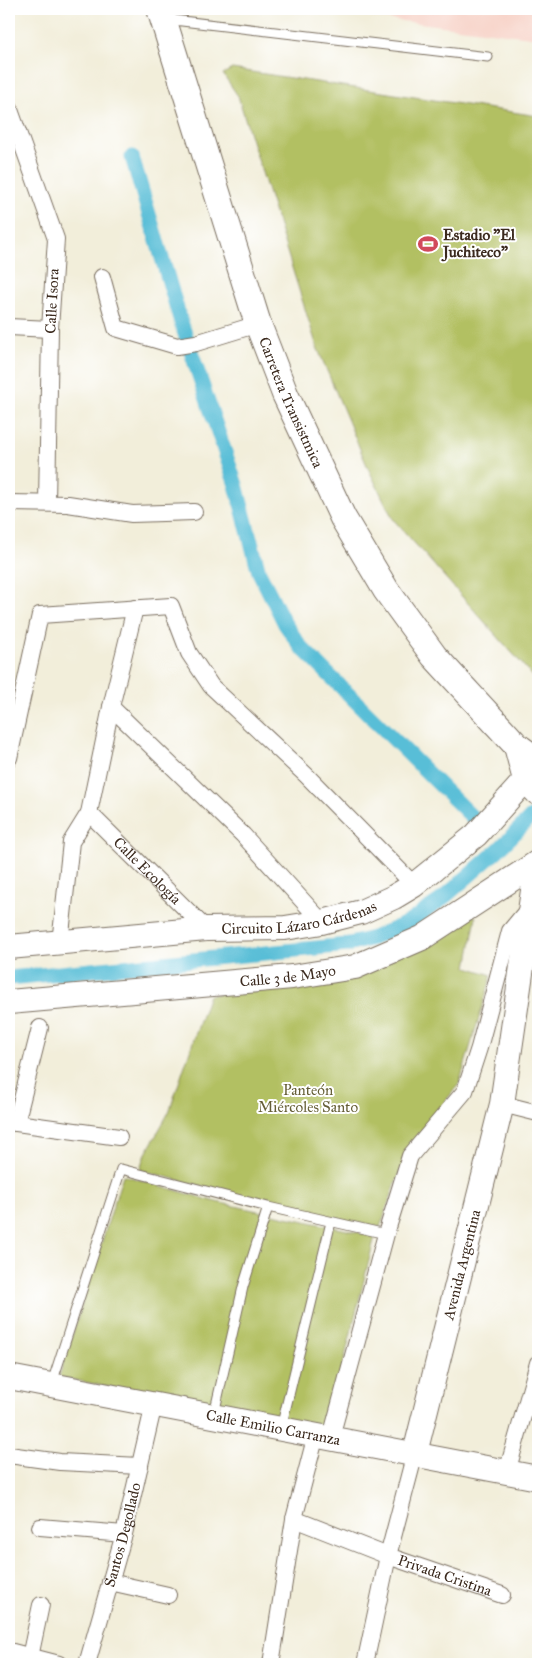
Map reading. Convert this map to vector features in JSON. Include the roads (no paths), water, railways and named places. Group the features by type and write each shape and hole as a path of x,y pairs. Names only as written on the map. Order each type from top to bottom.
{"main road":[{"name":"Carretera Transistmica","path":"162,14 258,324 284,394 343,518 386,590 434,656 517,746 535,775"}],"street":[{"name":"Calle Isora","path":"9,107 17,134 56,239 50,330 47,503"},
{"path":"102,278 116,328 177,346 196,343 258,324"},
{"path":"9,327 50,330"},
{"path":"9,503 68,504 132,514 194,512"},
{"path":"9,758 40,615 171,606 189,653 211,686 306,775 414,885"},
{"path":"60,943 71,842 89,813 111,707 135,608"},
{"path":"111,707 243,836 322,922"},
{"name":"Circuito Lázaro Cárdenas","path":"9,947 206,928 285,928 322,922 361,912 414,885 482,827 535,775"},
{"name":"Calle Ecología","path":"89,813 206,928"},
{"name":"Avenida Argentina","path":"365,1664 388,1556 502,1104 538,862"},
{"name":"Calle 3 de Mayo","path":"9,1002 292,976 356,966 422,938 538,862"},
{"path":"271,1664 294,1519 323,1436 410,1156 465,1091 479,1048 510,931 530,908"},
{"path":"40,1028 12,1123 119,1137"},
{"path":"502,1104 538,1113"},
{"path":"506,1472 538,1363"},
{"name":"Calle Emilio Carranza","path":"9,1377 538,1478"},
{"name":"Santos Degollado","path":"87,1664 124,1534 154,1404"},
{"path":"9,1455 60,1462 140,1466"},
{"name":"Privada Cristina","path":"294,1519 388,1556 502,1595"},
{"path":"40,1527 124,1534"},
{"path":"110,1582 168,1595"},
{"path":"30,1657 41,1605"},
{"path":"9,1650 59,1664"}],"lane":[{"path":"162,14 488,57"},
{"path":"51,1386 121,1169 268,1207 386,1234"},
{"path":"214,1415 243,1287 268,1207"},
{"path":"281,1428 331,1222"}],"waterway":[{"path":"132,157 181,322 236,485 259,572 285,624 301,647 473,818"},
{"path":"9,978 347,945 373,938 409,922 441,900 498,850 531,817"}],"place":[{"name":"Estadio \"El Juchiteco\"","path":"428,244"}],"park label":[{"name":"Panteón Miércoles Santo","path":"308,1098"}]}
